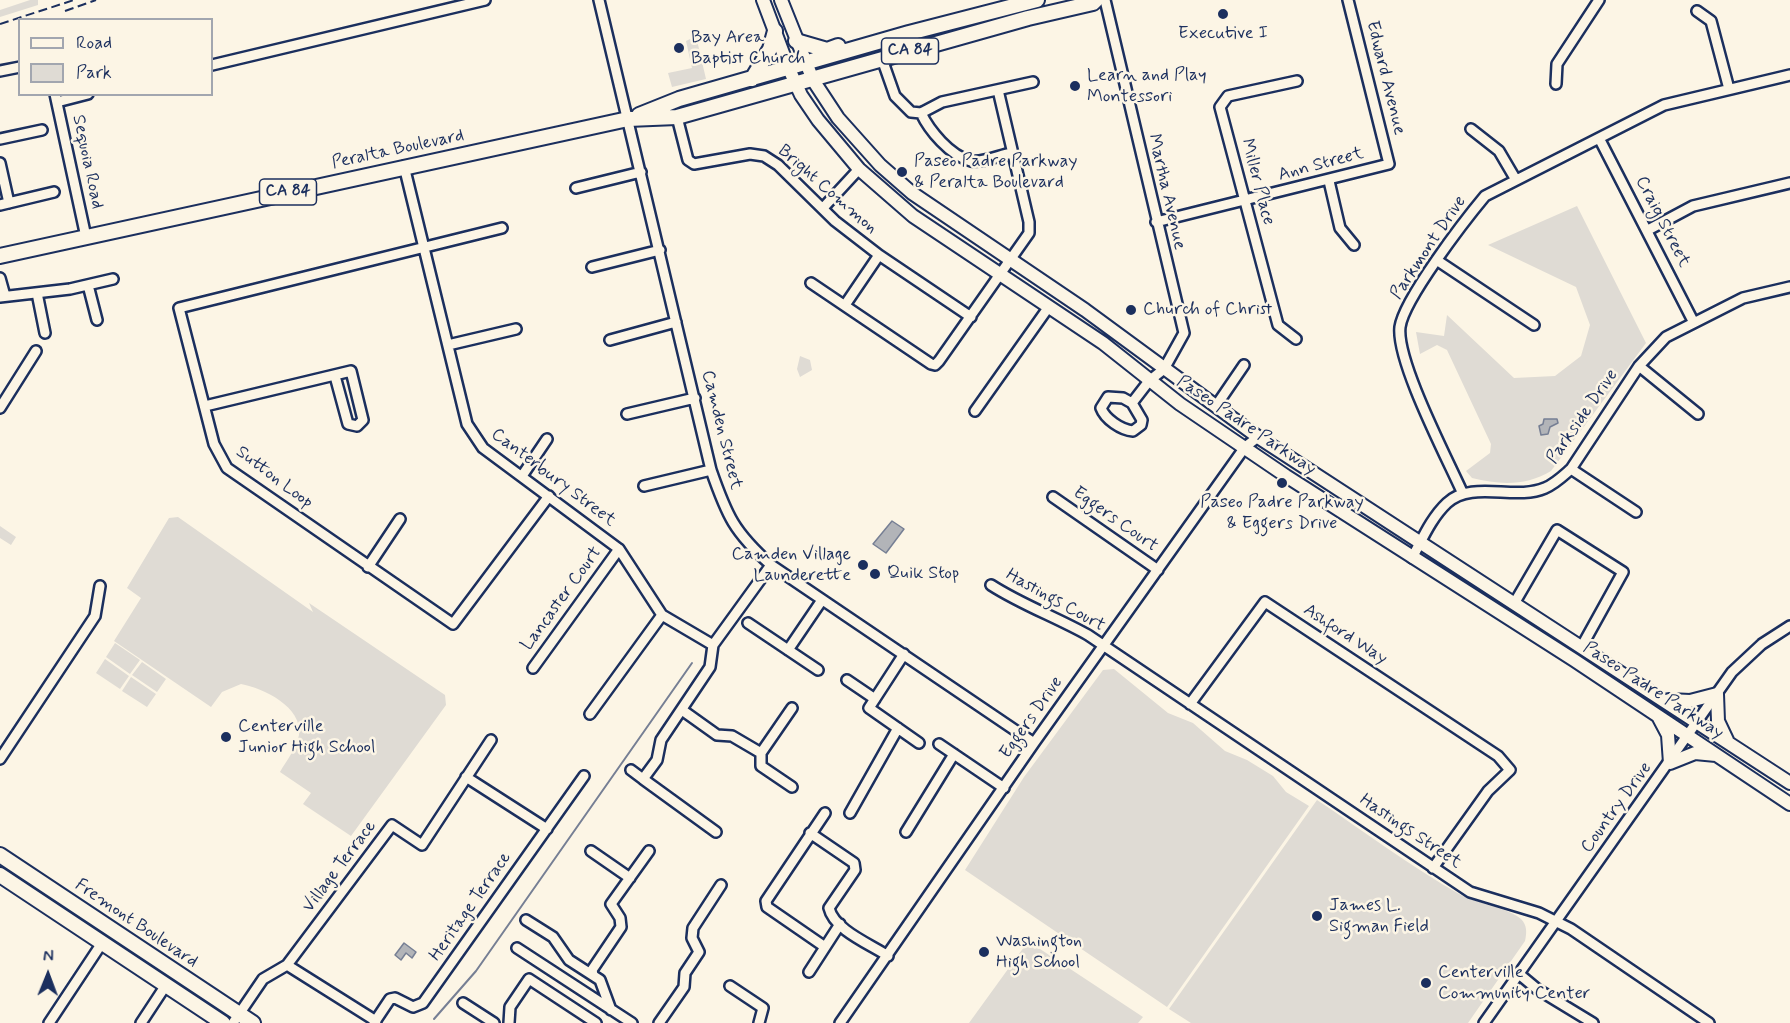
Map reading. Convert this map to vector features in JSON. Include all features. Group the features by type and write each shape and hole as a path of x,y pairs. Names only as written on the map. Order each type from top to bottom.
{"main road":[{"name":"Paseo Padre Parkway","path":"763,0 796,85 818,120 860,169 913,216 1103,343 1149,381 1245,447 1412,558 1690,735 1790,804"},
{"name":"Paseo Padre Parkway","path":"781,0 813,80 838,118 896,179 1121,336 1258,437 1790,783"},
{"name":"Peralta Boulevard","path":"628,119 679,99 884,40 1037,0"},
{"name":"Peralta Boulevard","path":"0,256 404,166 628,119 677,117 1093,3 1096,0"},
{"path":"752,79 770,49 775,31"},
{"path":"796,41 827,50 870,37 884,40"},
{"path":"1665,700 1690,702 1717,694 1718,721 1727,741"},
{"path":"1657,714 1668,735 1670,763 1695,753 1718,755"},
{"name":"Fremont Boulevard","path":"0,855 236,1018 252,1023"},
{"name":"Fremont Boulevard","path":"0,875 223,1023"}],"street":[{"path":"213,65 485,0"},
{"name":"Camden Street","path":"599,0 711,470 724,508 743,540 771,565 1034,743"},
{"name":"Martha Avenue","path":"1105,0 1184,333 1164,369 1149,381 1132,403"},
{"name":"Edward Avenue","path":"1348,0 1389,164"},
{"path":"1556,84 1557,64 1599,0"},
{"path":"1697,11 1712,21 1729,89"},
{"path":"882,59 895,96 911,112 921,113 942,102 1033,82"},
{"path":"0,71 18,67"},
{"name":"Parkmont Drive","path":"1463,494 1411,376 1402,348 1400,328 1405,306 1485,196 1664,105 1790,75"},
{"name":"Miller Place","path":"1296,339 1278,326 1220,107 1228,96 1297,81"},
{"path":"811,283 935,365 1029,233 998,90"},
{"path":"56,98 72,96"},
{"name":"Sequoia Road","path":"56,98 86,237"},
{"path":"921,113 928,128 959,155 971,161 1012,153"},
{"name":"Bright Common","path":"677,117 688,160 694,164 750,154 764,156 778,165 823,208 879,255 971,317"},
{"path":"1471,129 1499,151 1516,180"},
{"path":"0,139 42,130"},
{"name":"Craig Street","path":"1599,138 1693,321"},
{"path":"0,163 4,204 54,192"},
{"name":"Ann Street","path":"1156,222 1245,202 1389,164"},
{"name":"Canterbury Street","path":"404,166 467,424 474,438 483,448 619,549 662,615 713,645"},
{"path":"823,208 860,169"},
{"path":"576,188 641,172"},
{"path":"1329,181 1340,228 1354,245"},
{"path":"1648,230 1693,206 1790,183"},
{"path":"424,249 502,228"},
{"name":"Sutton Loop","path":"424,249 179,308 214,444 227,468 453,624 549,496"},
{"path":"592,267 660,250"},
{"path":"845,305 879,255"},
{"path":"1438,261 1534,326"},
{"path":"0,278 3,297 88,285 113,279"},
{"path":"88,285 97,320"},
{"name":"Parkside Drive","path":"1463,494 1532,492 1546,488 1571,469 1639,366 1666,337 1693,321 1743,298 1790,287"},
{"path":"37,293 45,333"},
{"path":"975,411 1048,308"},
{"path":"610,340 676,322"},
{"path":"448,345 516,329"},
{"path":"0,408 4,394 36,351"},
{"path":"1216,406 1244,365"},
{"path":"1639,366 1698,414"},
{"path":"204,406 351,371 363,420 357,426 348,424 335,376"},
{"path":"1108,397 1122,398 1132,403 1142,420 1137,429 1133,431 1121,428 1103,414 1101,408 1108,397"},
{"path":"627,414 695,398"},
{"name":"Eggers Drive","path":"840,1023 1034,743 1245,447 1258,437"},
{"path":"522,476 547,439"},
{"path":"1571,469 1636,512"},
{"path":"644,486 711,470"},
{"path":"1412,558 1443,507 1463,494"},
{"name":"Eggers Court","path":"1053,497 1158,570"},
{"path":"368,567 400,519"},
{"path":"1515,602 1557,530 1623,572 1582,646"},
{"name":"Lancaster Court","path":"532,668 619,549"},
{"path":"643,779 657,760 661,740 710,667 713,645 771,565"},
{"name":"Hastings Court","path":"991,585 1020,604 1060,619 1104,646"},
{"path":"0,759 94,616 100,586"},
{"path":"788,650 822,600"},
{"name":"Ashford Way","path":"1190,704 1265,602 1498,756 1510,770 1488,791 1433,868"},
{"path":"590,714 662,615"},
{"path":"748,623 818,670"},
{"name":"Country Drive","path":"1484,1023 1690,735 1732,672 1762,644 1790,626"},
{"name":"Hastings Street","path":"1104,646 1433,868 1470,891 1539,913 1571,929 1709,1023"},
{"path":"904,654 869,708 919,742"},
{"path":"847,680 875,699"},
{"path":"792,708 761,753 761,766 792,787"},
{"path":"682,710 717,735 732,736 761,753"},
{"path":"850,813 898,728"},
{"name":"Village Terrace","path":"236,1018 263,979 286,965 392,825 422,845 491,740"},
{"path":"939,744 1004,788"},
{"path":"906,832 954,754"},
{"path":"631,770 716,832"},
{"name":"Heritage Terrace","path":"375,1022 390,999 395,998 413,1007 423,1004 584,776"},
{"path":"466,777 547,829"},
{"path":"825,813 766,900 767,907 825,947"},
{"path":"810,833 854,863 855,870 829,908 831,915 840,924 888,956"},
{"path":"591,851 630,878"},
{"path":"593,975 592,970 621,927 620,918 611,904 649,851"},
{"path":"659,1023 684,987 685,973 699,952 692,938 693,928 721,885"},
{"path":"526,920 553,937 569,960 600,980 612,1010"},
{"path":"809,972 840,924"},
{"path":"49,1023 102,943"},
{"path":"518,948 632,1023"},
{"path":"286,965 375,1022"},
{"path":"1519,974 1537,989 1593,1023"},
{"path":"509,1023 510,1007 529,978 596,1023"},
{"path":"141,1023 166,985"},
{"path":"730,986 763,1008 759,1023"},
{"path":"463,1003 494,1023"}],"green space":[{"path":"30,0 38,0 38,5 0,17 0,10"},
{"path":"696,36 706,79 672,87 668,73 692,68 686,41"},
{"path":"1577,206 1646,343 1551,471 1542,476 1513,483 1472,478 1466,471 1490,453 1491,444 1447,350 1437,345 1420,354 1416,332 1444,336 1447,315 1514,378 1555,376 1581,356 1590,325 1576,287 1488,245"},
{"path":"800,356 810,360 812,370 800,377 797,369"},
{"path":"178,517 313,612 309,603 445,695 446,705 351,836 303,804 311,793 280,772 294,750 299,735 299,725 295,716 280,700 241,684 222,692 211,707 114,641 141,598 127,588 169,518"},
{"path":"0,526 16,537 11,545 0,538"},
{"path":"115,643 140,660 130,674 106,657"},
{"path":"105,659 129,676 120,689 96,673"},
{"path":"142,662 166,679 157,692 132,675"},
{"path":"1114,669 1168,713 1193,723 1225,751 1247,760 1273,776 1286,792 1309,806 1167,1007 965,870 1024,777 1103,670"},
{"path":"131,677 156,694 147,707 122,691"},
{"path":"1317,800 1442,884 1468,898 1516,915 1523,921 1526,929 1525,941 1468,1023 1191,1023 1169,1009"},
{"path":"1034,945 1143,1017 1138,1023 969,1023 1024,947"}],"shaded area":[{"path":"1544,419 1557,419 1558,423 1550,427 1548,434 1541,435 1539,426 1543,424"},
{"path":"892,521 904,529 886,553 873,544"},
{"path":"404,943 416,952 412,958 406,953 401,960 395,955"}],"waterway":[{"path":"434,1019 476,971 692,663"}],"railway":[{"path":"18,18 74,0"},
{"path":"65,11 96,0"},
{"path":"0,24 18,18"}],"place":[{"name":"Executive I","path":"1223,14"},
{"name":"Bay Area Baptist Church","path":"679,48"},
{"name":"Learn and Play Montessori","path":"1075,86"},
{"name":"Paseo Padre Parkway & Peralta Boulevard","path":"902,172"},
{"name":"Church of Christ","path":"1131,310"},
{"name":"Paseo Padre Parkway & Eggers Drive","path":"1282,483"},
{"name":"Camden Village Launderette","path":"863,565"},
{"name":"Quik Stop","path":"875,574"},
{"name":"Centerville Junior High School","path":"226,737"},
{"name":"James L. Sigman Field","path":"1317,916"},
{"name":"Washington High School","path":"984,952"},
{"name":"Centerville Community Center","path":"1426,983"}]}
